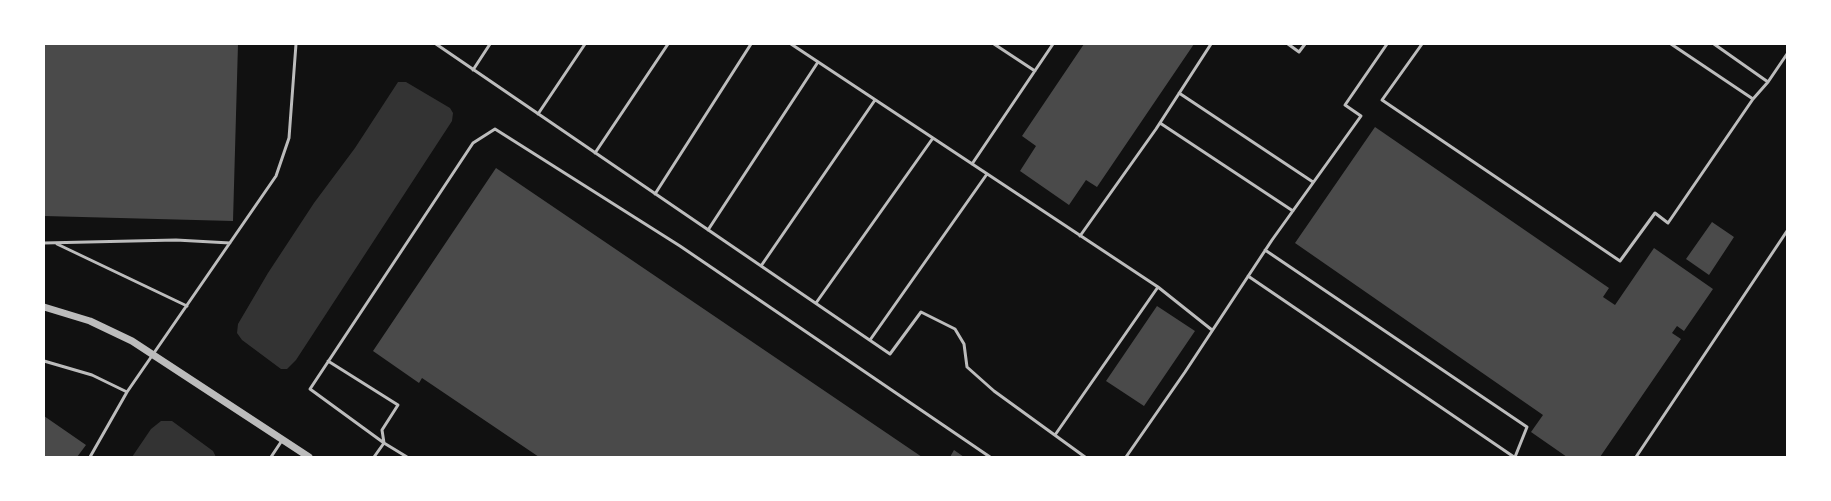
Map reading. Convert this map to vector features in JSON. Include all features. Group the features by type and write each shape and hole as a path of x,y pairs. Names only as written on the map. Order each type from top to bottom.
{"street":[{"path":"44,307 90,321 132,341 309,457"}],"lane":[{"path":"90,457 127,392 276,176 289,138 296,44"},
{"path":"436,44 890,354 921,312 955,329 964,344 967,367 994,391 1085,457"},
{"path":"473,70 490,44"},
{"path":"538,114 585,44"},
{"path":"595,153 668,44"},
{"path":"655,194 751,44"},
{"path":"791,44 1158,287 1212,330"},
{"path":"994,44 1035,71"},
{"path":"972,164 1053,44"},
{"path":"1080,236 1160,123 1211,44"},
{"path":"1288,44 1299,52 1305,44"},
{"path":"1126,457 1265,250 1361,116 1345,105 1387,44"},
{"path":"1422,44 1382,100 1620,261 1655,213 1668,223 1753,99 1768,82 1787,54"},
{"path":"1671,44 1753,99"},
{"path":"1714,44 1768,82"},
{"path":"708,230 818,62"},
{"path":"1179,93 1313,182"},
{"path":"761,266 875,100"},
{"path":"1160,123 1292,211"},
{"path":"407,457 384,443 310,389 474,143 495,129 680,246 990,457"},
{"path":"816,303 933,138"},
{"path":"870,340 987,174"},
{"path":"1636,457 1787,231"},
{"path":"44,243 176,240 230,243"},
{"path":"55,243 187,306"},
{"path":"1248,276 1515,457 1527,427 1265,250"},
{"path":"1055,435 1158,287"},
{"path":"44,361 92,376 127,392"},
{"path":"328,361 398,405 382,430 384,443 374,457"},
{"path":"271,457 283,440"}],"shaded area":[{"path":"398,82 406,82 450,108 453,113 452,121 296,360 287,369 281,369 242,340 237,333 238,324 268,273 314,203 355,148"},
{"path":"161,421 172,421 213,451 216,457 132,457 151,429"}],"building":[{"path":"44,44 238,44 233,221 44,216"},
{"path":"1084,44 1194,44 1097,187 1086,180 1069,205 1020,171 1036,146 1022,136"},
{"path":"1375,127 1609,288 1603,297 1615,305 1654,248 1713,289 1684,331 1677,326 1672,333 1681,339 1600,457 1567,457 1531,432 1543,415 1295,243"},
{"path":"496,168 922,457 539,457 422,378 419,383 373,351"},
{"path":"1712,222 1734,237 1709,275 1686,259"},
{"path":"1157,306 1195,331 1144,406 1106,381"},
{"path":"44,416 86,445 77,457 44,457"},
{"path":"954,450 964,457 950,457"}]}
